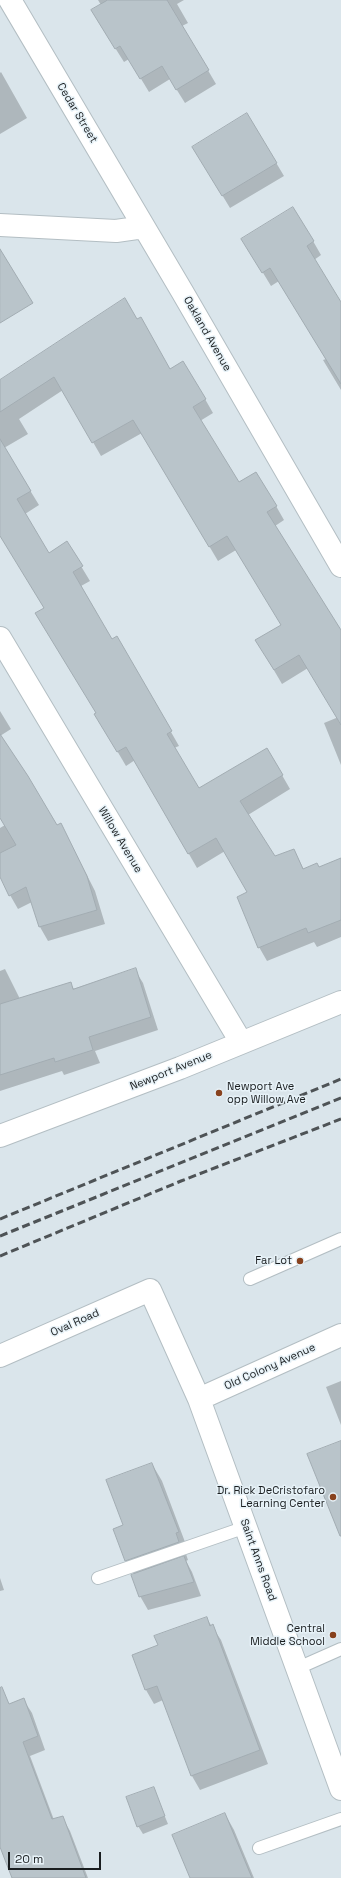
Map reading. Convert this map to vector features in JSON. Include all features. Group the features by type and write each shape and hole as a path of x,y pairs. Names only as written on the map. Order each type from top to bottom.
{"street":[{"name":"Cedar Street","path":"10,0 144,227"},
{"path":"0,225 116,231 144,227"},
{"name":"Oakland Avenue","path":"144,227 341,566"},
{"name":"Willow Avenue","path":"0,638 241,1042"},
{"name":"Newport Avenue","path":"0,1136 180,1068 341,1002"},
{"name":"Oval Road","path":"0,1356 150,1290"},
{"name":"Saint Anns Road","path":"150,1290 199,1399 341,1789"},
{"name":"Old Colony Avenue","path":"199,1399 341,1335"}],"lane":[{"path":"250,1279 341,1239"},
{"path":"98,1578 246,1527"},
{"path":"298,1668 341,1649"},
{"path":"259,1848 341,1819"}],"building":[{"path":"108,0 167,0 209,70 176,90 162,66 140,79 120,46 115,49 91,10"},
{"path":"247,113 277,163 222,196 192,147"},
{"path":"293,207 314,241 307,246 341,302 341,384 270,268 262,273 241,239"},
{"path":"0,249 33,303 0,323"},
{"path":"125,298 137,319 141,317 170,369 183,361 206,399 193,407 239,482 256,472 277,506 267,512 341,630 341,725 299,655 274,670 255,640 281,625 227,536 209,547 133,420 92,443 54,377 0,412 0,380"},
{"path":"0,439 31,491 17,499 49,553 67,541 83,566 73,572 112,639 117,636 172,731 167,734 199,788 267,748 283,775 240,801 275,856 294,849 303,869 317,863 319,867 341,858 341,920 308,933 306,928 258,948 237,897 247,892 216,838 188,854 126,747 117,752 94,714 96,713 35,613 44,608 0,536"},
{"path":"0,734 28,776 57,825 61,823 87,876 97,910 39,927 26,887 9,896 0,877 0,853 16,845 0,818"},
{"path":"136,968 151,1017 89,1037 93,1050 55,1062 54,1058 0,1075 0,1004 71,982 73,989"},
{"name":"Dr. Rick DeCristofaro Learning Center","path":"341,1441 341,1536 340,1536 307,1454"},
{"path":"152,1463 179,1532 176,1533 179,1542 125,1561 113,1529 123,1525 106,1480"},
{"path":"184,1556 194,1582 139,1597 131,1575"},
{"path":"207,1617 210,1626 213,1624 260,1750 191,1776 157,1686 145,1690 132,1655 158,1645 154,1636"},
{"path":"2,1687 9,1704 24,1698 38,1736 23,1742 52,1819 63,1816 86,1878 12,1878 0,1847 0,1688"},
{"path":"154,1787 165,1816 137,1827 126,1797"},
{"path":"225,1813 252,1878 190,1878 172,1835"}],"railway":[{"path":"0,1219 341,1079"},
{"path":"0,1236 341,1098"},
{"path":"0,1256 181,1181 341,1119"}],"place":[{"name":"Newport Ave opp Willow Ave","path":"219,1093"},
{"name":"Far Lot","path":"300,1261"},
{"name":"Dr. Rick DeCristofaro Learning Center","path":"333,1497"},
{"name":"Central Middle School","path":"333,1635"}]}
